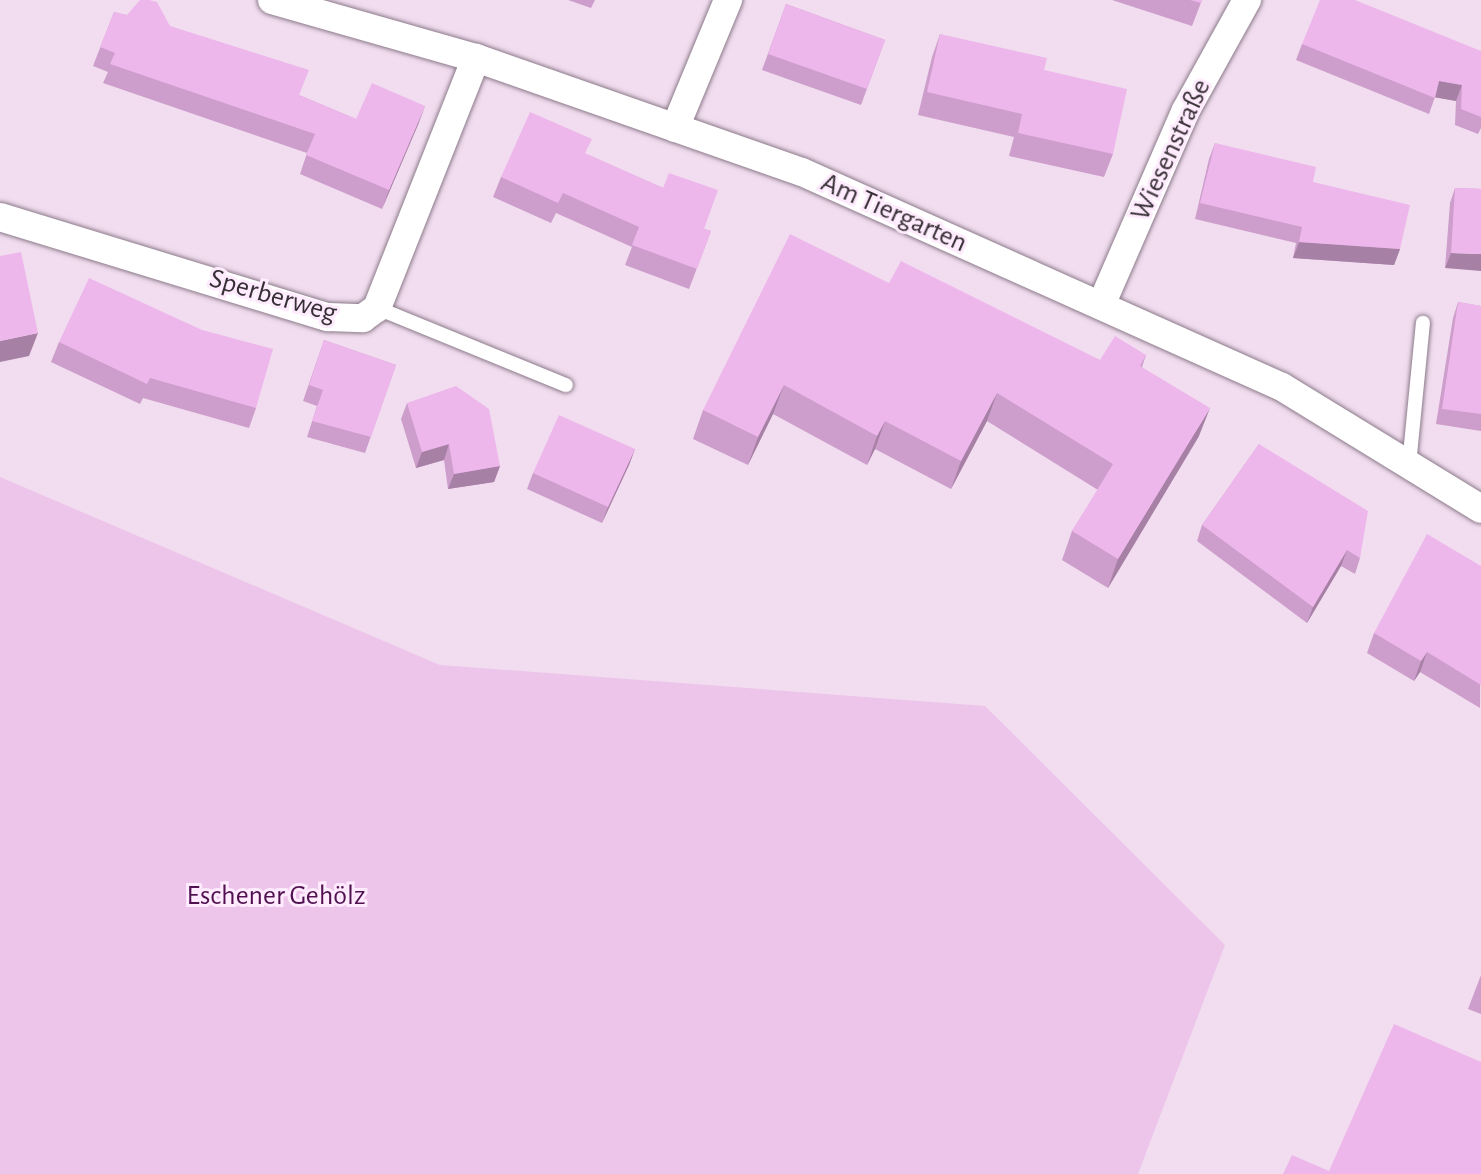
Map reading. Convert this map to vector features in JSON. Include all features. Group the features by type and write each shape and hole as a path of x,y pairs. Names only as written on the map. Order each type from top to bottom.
{"street":[{"name":"Am Tiergarten","path":"272,0 476,58 802,172 1102,303 1282,387 1481,509"},
{"path":"675,128 728,0"},
{"name":"Wiesenstraße","path":"1102,303 1186,110 1247,0"},
{"name":"Sperberweg","path":"0,217 328,317 363,318 377,308 476,58"}],"lane":[{"path":"377,308 566,385"},
{"path":"1409,465 1423,323"}],"green space":[{"name":"Eschener Gehölz","path":"0,477 440,665 985,706 1225,945 1138,1174 0,1174"}],"building":[{"path":"140,0 157,2 170,26 309,70 299,95 356,119 372,83 425,106 389,190 306,155 315,134 110,64 115,53 100,47 114,12 127,15"},
{"path":"1320,0 1355,0 1481,51 1481,117 1461,109 1462,85 1439,81 1435,98 1302,44"},
{"path":"786,4 885,40 867,89 768,54"},
{"path":"940,34 1047,58 1044,70 1127,89 1113,154 1018,133 1022,114 927,92"},
{"path":"530,112 592,139 585,153 663,188 669,173 718,190 704,229 711,231 697,269 632,245 639,227 563,193 558,203 501,177"},
{"path":"1215,143 1316,167 1313,182 1410,205 1400,249 1299,242 1302,227 1200,203"},
{"path":"1455,188 1481,189 1481,254 1451,253"},
{"path":"790,234 889,283 901,261 1100,360 1115,336 1146,355 1140,366 1210,408 1118,559 1072,531 1113,464 997,393 961,461 885,421 877,436 784,385 758,437 703,410"},
{"path":"21,252 38,333 0,341 0,256"},
{"path":"89,278 202,330 273,349 256,408 150,378 147,384 59,342"},
{"path":"1458,302 1481,306 1481,414 1442,409"},
{"path":"324,340 396,365 371,437 312,421 323,390 309,385"},
{"path":"456,386 489,409 500,466 454,474 449,444 422,452 407,403"},
{"path":"559,415 635,449 608,507 533,473"},
{"path":"1259,444 1368,511 1360,558 1347,550 1313,607 1202,525"},
{"path":"1427,534 1481,566 1481,685 1427,652 1421,661 1374,633"},
{"path":"1394,1024 1481,1062 1481,1174 1283,1174 1292,1155 1329,1171"}]}
